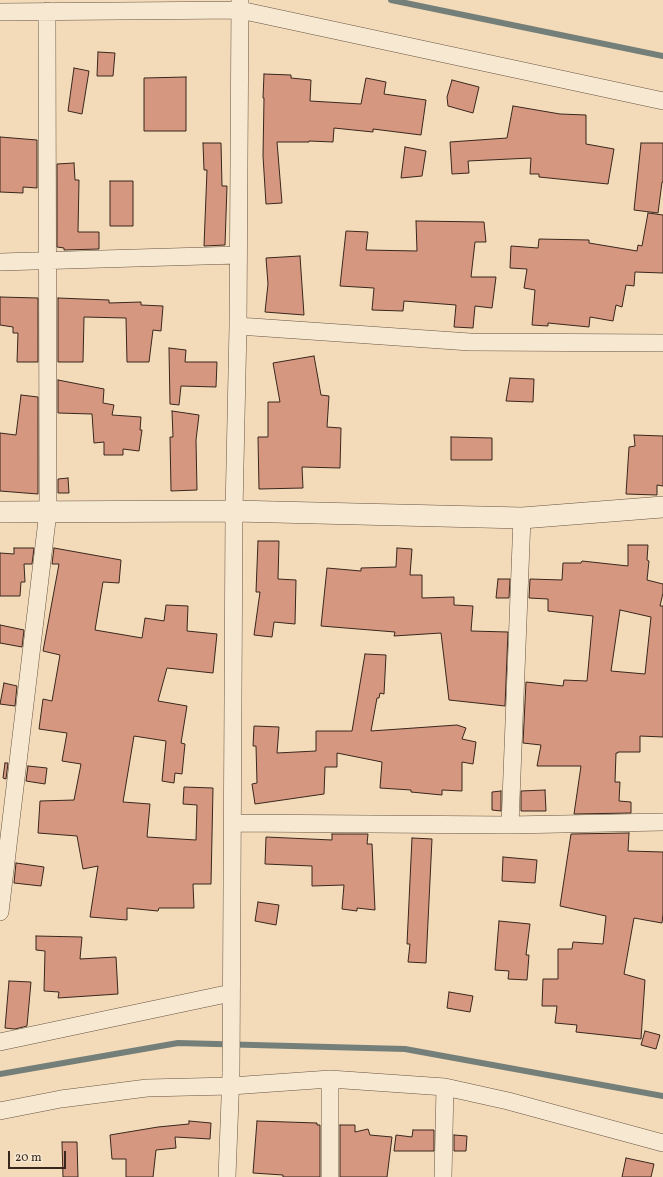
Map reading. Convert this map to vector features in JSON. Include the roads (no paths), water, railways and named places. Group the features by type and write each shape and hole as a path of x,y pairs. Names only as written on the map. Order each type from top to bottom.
{"street":[{"path":"227,1177 231,1079 230,1011 233,823 234,511 238,326 240,5"},
{"path":"0,12 240,5 663,101"},
{"path":"0,912 48,512 47,11"},
{"path":"0,262 238,255"},
{"path":"238,326 470,342 663,343"},
{"path":"0,512 234,511 522,518 663,507"},
{"path":"510,825 522,518"},
{"path":"233,823 510,825 663,822"},
{"path":"0,1042 231,993"},
{"path":"0,1111 61,1099 231,1079 330,1079 445,1087 508,1101 663,1143"},
{"path":"330,1079 330,1177"},
{"path":"443,1177 445,1087"}],"waterway":[{"path":"391,0 663,56"},
{"path":"0,1074 178,1043 405,1049 663,1096"}]}
